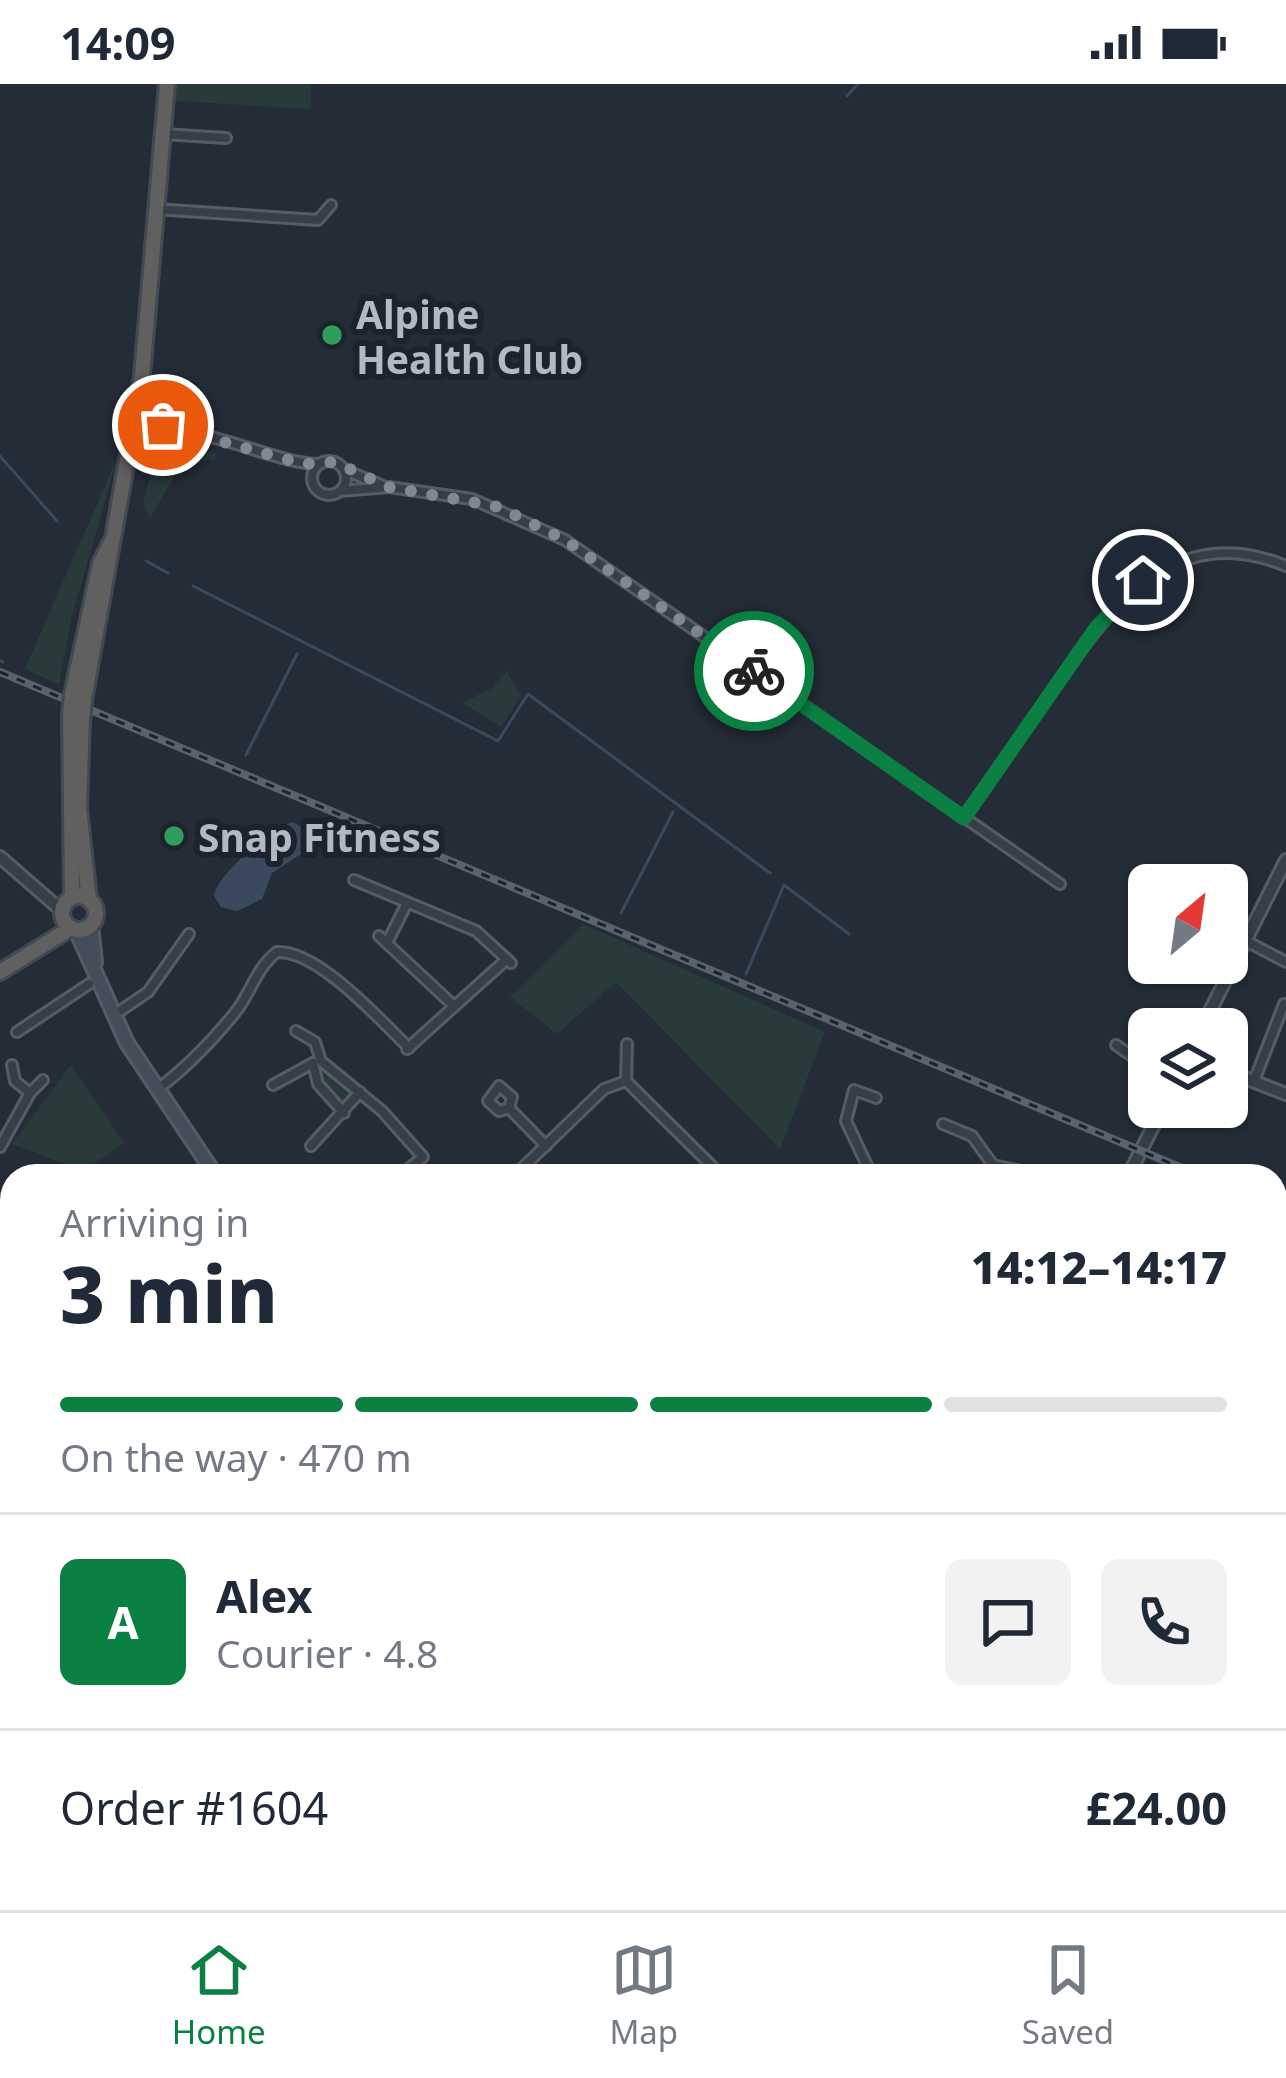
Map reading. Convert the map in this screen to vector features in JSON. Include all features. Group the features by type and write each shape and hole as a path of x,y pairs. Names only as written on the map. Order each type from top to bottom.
{"highway":[{"path":"72,916 78,697 136,418 166,84"},
{"path":"72,916 96,913 89,900 79,808 76,717"},
{"path":"0,972 47,940 89,900"}],"main road":[{"path":"72,916 95,963 112,1017 208,1164"}],"street":[{"path":"161,134 226,138"},
{"path":"154,209 318,220 331,205"},
{"path":"136,418 284,460 331,461 388,487 499,507 565,540 1060,884"},
{"path":"131,449 154,432 181,433"},
{"path":"284,460 326,494 388,487"},
{"path":"313,483 319,464"},
{"path":"340,491 346,481 344,469"},
{"path":"964,818 1096,628 1143,580 1165,568 1215,555 1256,556 1286,566"},
{"path":"0,857 72,916"},
{"path":"1248,936 1286,860"},
{"path":"159,1088 192,1062 233,1016 257,970 277,952 299,956 351,993 407,1049 509,961 476,931 354,880"},
{"path":"407,903 383,938 454,1006"},
{"path":"112,1017 148,992 189,934"},
{"path":"1248,941 1286,962"},
{"path":"17,1032 88,984"},
{"path":"1254,1081 1284,1004"},
{"path":"296,1031 314,1042 317,1084 344,1113"},
{"path":"626,1044 626,1081 710,1164"},
{"path":"1116,1045 1128,1053"},
{"path":"273,1084 317,1062"},
{"path":"317,1062 360,1092 423,1156 414,1164"},
{"path":"11,1065 15,1081 30,1093"},
{"path":"1248,1079 1286,1094"},
{"path":"0,1147 30,1093 43,1080"},
{"path":"527,1164 604,1089 626,1081"},
{"path":"866,1164 846,1120 854,1090 876,1098"},
{"path":"311,1147 360,1092"},
{"path":"509,1108 546,1146"},
{"path":"943,1124 971,1136 992,1164"},
{"path":"1134,1164 1152,1128"}],"shaded area":[{"path":"176,84 311,84 311,109 175,101"},
{"path":"164,444 217,452 215,460 184,460 150,518 143,504 157,448"},
{"path":"118,456 72,616 59,684 25,669"},
{"path":"507,671 521,696 501,727 462,703 490,689"},
{"path":"583,924 825,1032 780,1149 616,982 557,1034 510,997"},
{"path":"71,1065 124,1143 93,1164 65,1164 12,1144"},
{"path":"325,1067 353,1092 344,1107 321,1082 318,1069"}],"water":[{"path":"293,822 317,837 315,845 272,873 262,899 237,911 221,907 214,896 224,876 259,843"}],"waterway":[{"path":"847,96 858,84"},
{"path":"0,456 57,521"},
{"path":"146,561 168,573"},
{"path":"193,586 498,741 528,694 770,873"},
{"path":"246,755 297,654"},
{"path":"621,913 673,812"},
{"path":"746,974 784,885 849,934"}],"railway":[{"path":"0,672 1172,1164"}],"way so far":[{"path":"163,425 284,460 335,462 353,475 388,487 437,492 499,507 565,540 754,671"}],"place":[{"name":"Alpine Health Club","path":"332,335"},
{"name":"Snap Fitness","path":"174,836"}],"route":[{"path":"754,671 964,818 1096,628 1143,580"}]}
